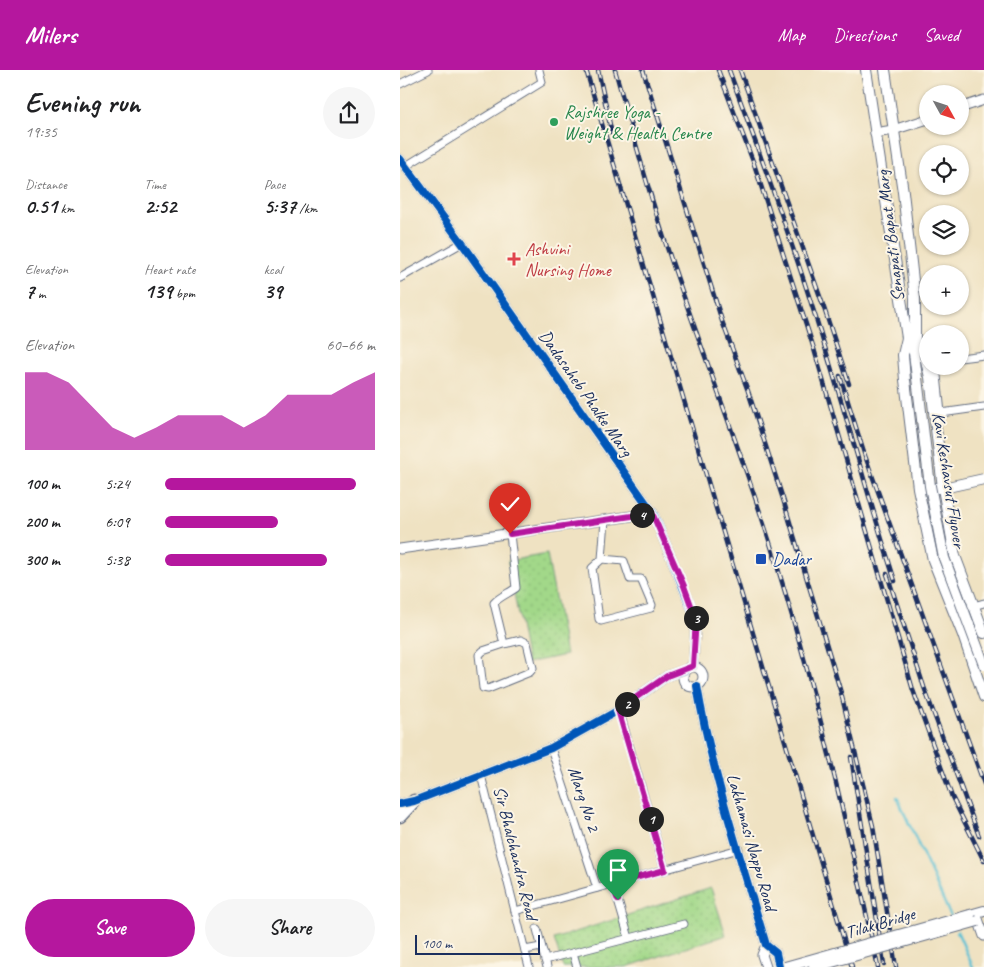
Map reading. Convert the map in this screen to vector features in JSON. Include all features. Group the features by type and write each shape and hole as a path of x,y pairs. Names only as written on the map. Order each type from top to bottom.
{"highway":[{"path":"400,799 414,801"},
{"path":"400,816 414,801"}],"main road":[{"name":"Senapati Bapat Marg","path":"866,70 884,190 911,334"},
{"name":"Senapati Bapat Marg","path":"885,70 902,186 915,298 911,334"},
{"path":"884,190 902,186"},
{"path":"911,334 919,348"},
{"path":"911,334 903,354 918,488 933,560 963,635 984,696"},
{"name":"Kavi Keshavsut Flyover","path":"911,334 930,486 944,558 984,665"},
{"path":"930,375 938,414 943,488 955,556 979,604 984,633"},
{"path":"918,488 943,488 984,479"},
{"name":"Tilak Bridge","path":"785,967 981,916"},
{"name":"Tilak Bridge","path":"814,967 981,916"}],"street":[{"path":"400,84 428,70"},
{"path":"403,163 542,82 539,70"},
{"path":"969,105 984,100"},
{"path":"875,133 894,130 919,122"},
{"name":"Dadasaheb Phalke Marg","path":"403,163 652,513 684,586 696,619 689,668"},
{"path":"400,278 462,244"},
{"path":"969,357 984,355"},
{"path":"936,375 938,414 984,407"},
{"path":"400,549 652,513"},
{"path":"602,559 626,562 630,579 641,579 652,605 651,608 601,621 599,619 592,568 602,559 605,520"},
{"path":"504,644 494,603 516,588 510,534"},
{"path":"953,612 979,604"},
{"path":"521,640 527,643 533,668 530,672 488,689 483,688 479,655 483,651 504,644 521,640"},
{"path":"400,804 414,801 552,748 618,710 667,676 689,668 699,669 702,674 702,681 697,686 690,686 684,683 682,676 689,668"},
{"name":"Lakhamasi Nappu Road","path":"697,686 716,776 766,945 776,953 779,967"},
{"path":"618,710 665,870"},
{"name":"Marg No 2","path":"552,748 597,888"},
{"name":"Sir Bhalchandra Road","path":"481,775 529,967"},
{"path":"516,911 738,850"},
{"path":"612,884 630,938"},
{"path":"981,916 984,936"},
{"path":"537,929 546,964 573,953 684,924"},
{"path":"766,945 762,954 766,967"},
{"path":"525,950 542,946"},
{"path":"573,953 577,967"}],"green space":[{"path":"547,554 566,655 527,663 508,561"},
{"path":"711,888 726,935 626,967 563,967 554,939"}],"waterway":[{"path":"897,797 951,917"},
{"path":"957,931 973,967"}],"railway":[{"path":"586,70 852,967"},
{"path":"598,70 612,134"},
{"path":"615,70 666,244 747,474 786,595 829,754 878,967"},
{"path":"643,70 722,321 748,391 783,499 841,693 873,826 896,967"},
{"path":"718,70 754,164 814,349 913,690 952,797 984,861"},
{"path":"729,70 803,279 895,581"},
{"path":"740,70 849,384"},
{"path":"840,376 864,453 984,784"},
{"path":"887,574 924,687 979,836"},
{"path":"851,757 884,964"}],"cycle path":[{"path":"400,159 462,243 653,513 696,619 693,666"},
{"path":"400,804 414,801 551,748 619,710 667,676 685,670"},
{"path":"697,686 711,752 737,848 766,945 776,953 779,967"}],"place":[{"name":"Rajshree Yoga - Weight & Health Centre","path":"554,122"},
{"name":"Ashvini Nursing Home","path":"514,259"},
{"name":"Dadar","path":"761,559"}],"route":[{"path":"510,534 652,513 684,586 696,619 693,666 667,676 618,710 665,870 612,884 618,900"}]}
